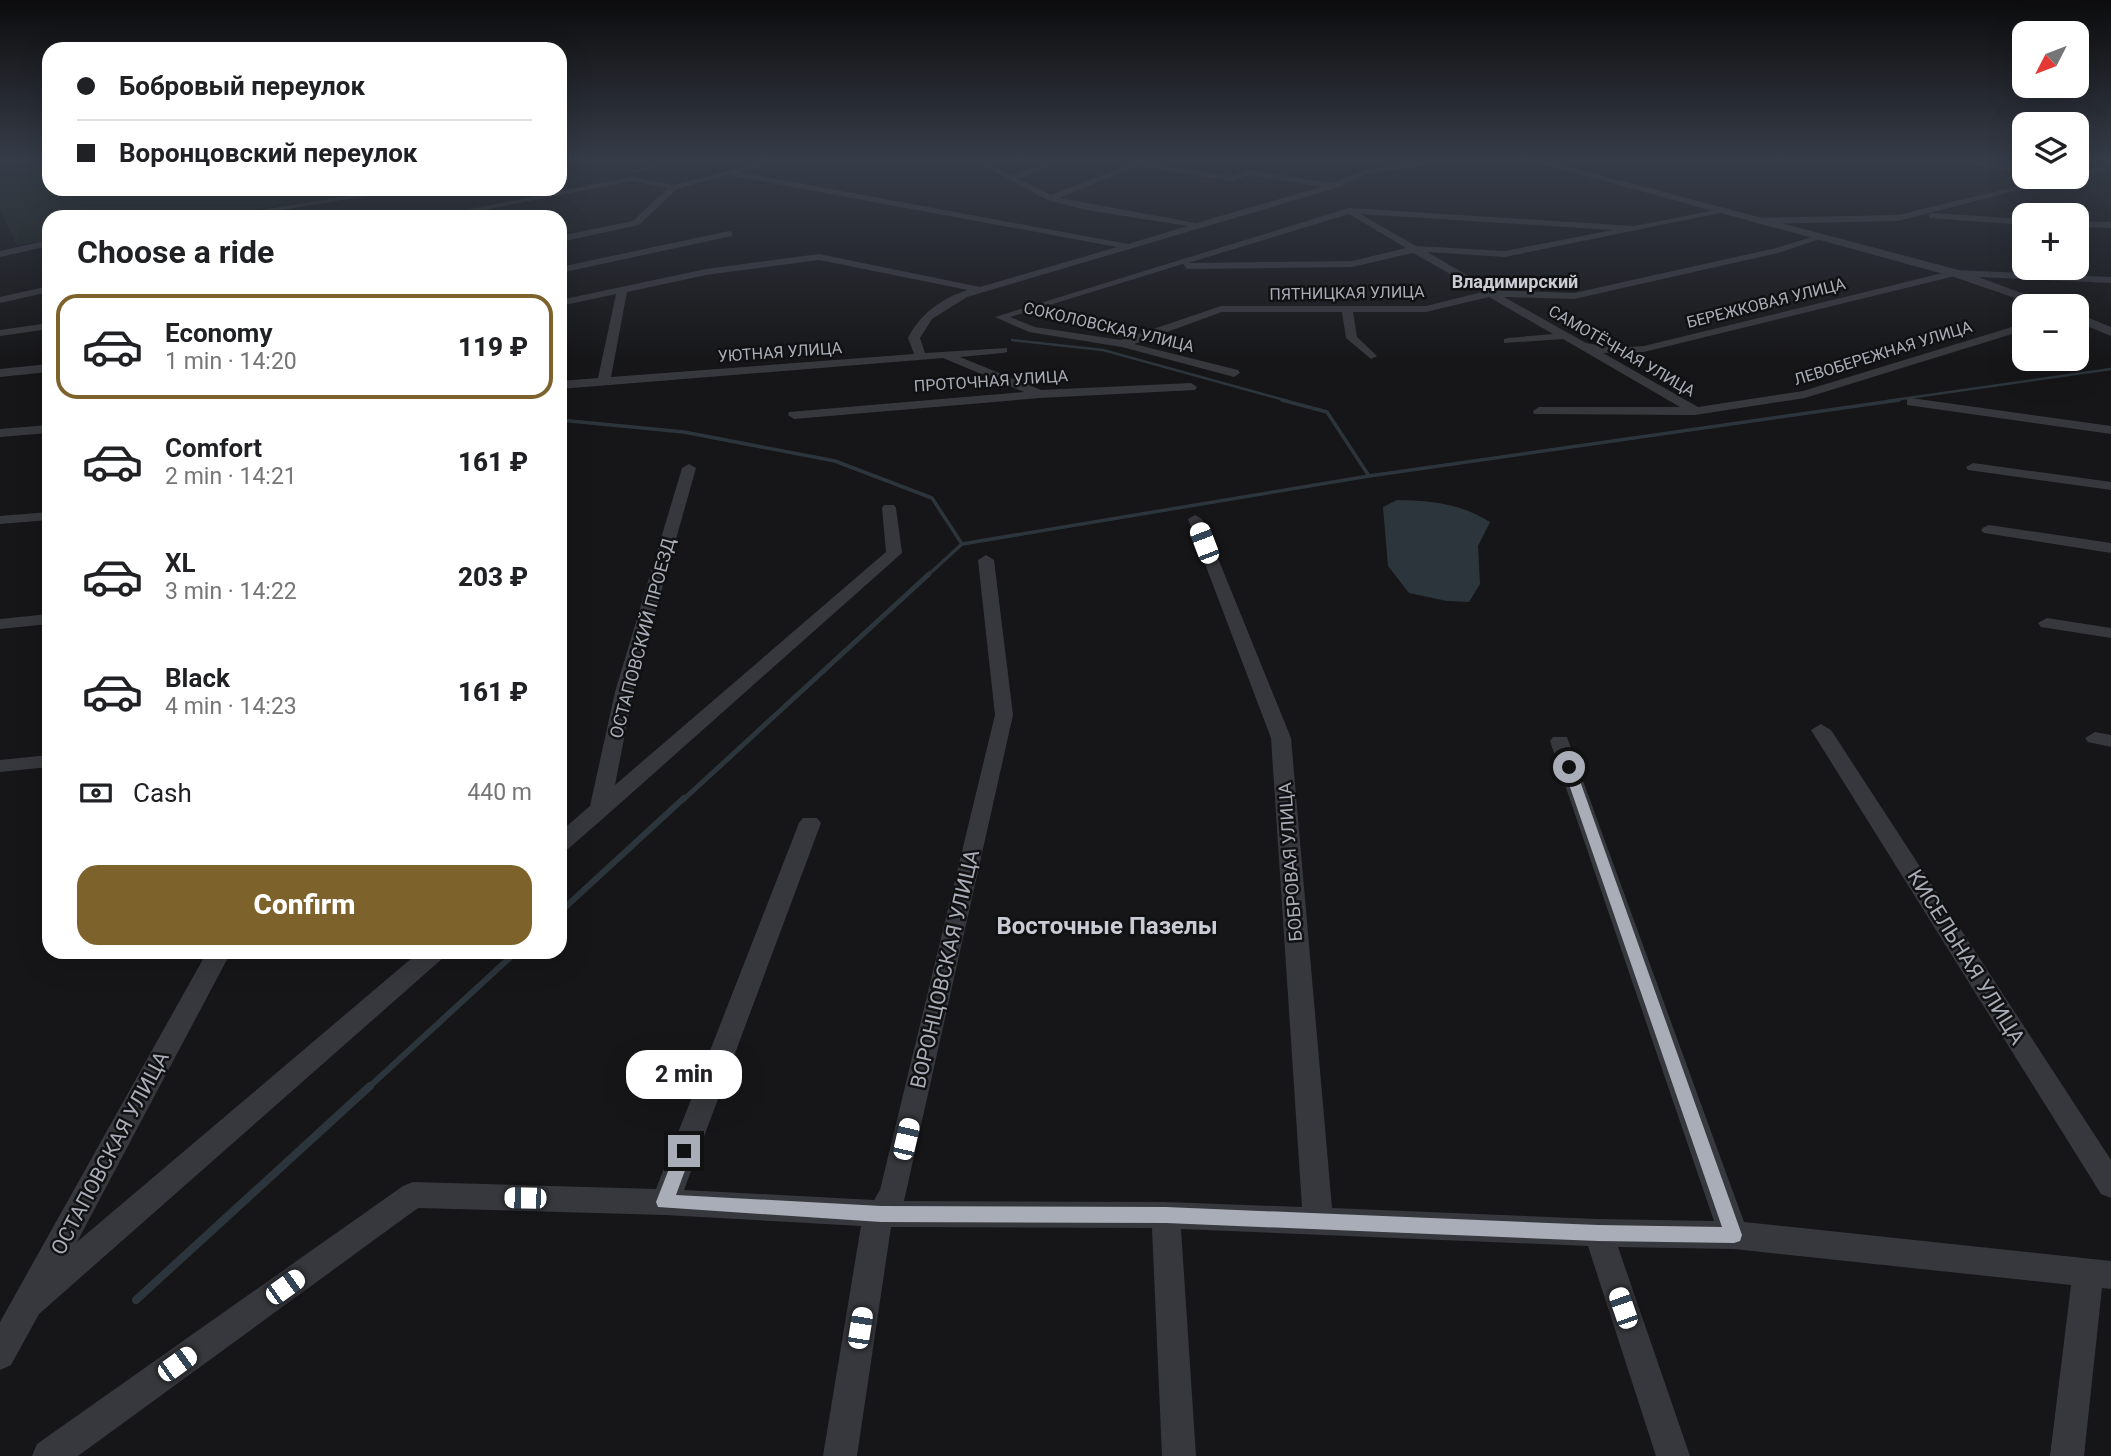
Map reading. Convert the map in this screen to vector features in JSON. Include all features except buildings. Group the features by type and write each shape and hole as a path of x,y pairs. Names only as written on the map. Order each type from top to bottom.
{"street":[{"path":"567,238 617,227"},
{"path":"1024,227 1128,246"},
{"path":"921,357 914,338 920,323 933,311 977,290 1197,227"},
{"name":"СОКОЛОВСКАЯ УЛИЦА","path":"1234,373 1122,344 1033,330 1000,317 1296,227"},
{"name":"САМОТЁЧНАЯ УЛИЦА","path":"1377,227 1695,411"},
{"name":"СОКОЛОВСКАЯ УЛИЦА","path":"1603,227 1636,229"},
{"path":"1165,266 1352,264 1416,249 1505,254 1646,227"},
{"path":"1785,227 1955,273 2015,294"},
{"path":"567,269 729,234"},
{"name":"ПЯТНИЦКАЯ УЛИЦА","path":"1122,344 1221,309 1426,309 1491,293 1574,296 1778,250 1821,237"},
{"path":"0,254 42,245"},
{"path":"567,301 706,272 818,257 977,290"},
{"name":"БЕРЕЖКОВАЯ УЛИЦА","path":"1583,346 1614,351 1644,348 1955,273 2111,280"},
{"path":"604,381 622,289"},
{"path":"0,300 42,291"},
{"path":"1347,311 1352,338 1371,356"},
{"path":"2089,322 2111,332"},
{"path":"0,333 42,327"},
{"name":"ЛЕВОБЕРЕЖНАЯ УЛИЦА","path":"1539,411 1695,411 1805,394 2012,330"},
{"path":"1508,341 1564,336"},
{"name":"УЮТНАЯ УЛИЦА","path":"567,384 1003,350"},
{"path":"944,355 1040,394"},
{"path":"0,373 42,369"},
{"name":"ПРОТОЧНАЯ УЛИЦА","path":"794,415 1040,394 1192,387"},
{"path":"1911,402 2111,430"},
{"path":"0,433 42,430"},
{"path":"1973,467 2111,486"},
{"name":"ОСТАПОВСКИЙ ПРОЕЗД","path":"600,810 624,692 689,468"},
{"path":"567,838 894,553 889,508"},
{"path":"0,520 42,517"},
{"name":"БОБРОВАЯ УЛИЦА","path":"1195,519 1281,738 1318,1221"},
{"path":"1989,530 2111,548"},
{"name":"ВОРОНЦОВСКАЯ УЛИЦА","path":"840,1456 876,1226 894,1192 1004,715 986,561"},
{"path":"0,624 42,620"},
{"path":"2047,623 2111,634"},
{"name":"КИСЕЛЬНАЯ УЛИЦА","path":"1821,730 2111,1185"},
{"path":"1560,741 1734,1235"},
{"path":"0,766 42,762"},
{"path":"664,1202 810,823"},
{"name":"ОСТАПОВСКАЯ УЛИЦА","path":"0,1354 215,959"},
{"path":"28,1303 427,959"},
{"path":"48,1456 413,1195 664,1202 881,1214 1166,1215 1598,1233 1734,1235 2100,1274 2067,1456"},
{"path":"1166,1215 1179,1456"},
{"path":"1598,1233 1673,1456"}],"shaded area":[{"path":"8,227 42,227 42,241 17,245"},
{"path":"1397,500 1445,504 1490,522 1478,546 1480,584 1469,602 1447,601 1409,593 1388,566 1383,507"}],"waterway":[{"path":"1012,340 1103,350 1288,401"},
{"path":"1887,401 2111,369"},
{"path":"1282,400 1327,412 1369,476"},
{"path":"1369,476 1899,400"},
{"path":"567,421 684,432 835,461 932,498 962,544"},
{"path":"962,544 1369,476"},
{"path":"927,576 962,544"},
{"path":"683,800 929,574"},
{"path":"567,906 684,798"},
{"path":"368,1088 508,959"},
{"path":"136,1300 370,1086"}],"district":[{"name":"Владимирский","path":"1515,281"},
{"name":"Восточные Пазелы","path":"1107,926"}],"route":[{"path":"684,1151 664,1202 881,1214 1166,1215 1598,1233 1734,1235 1569,767"}]}
